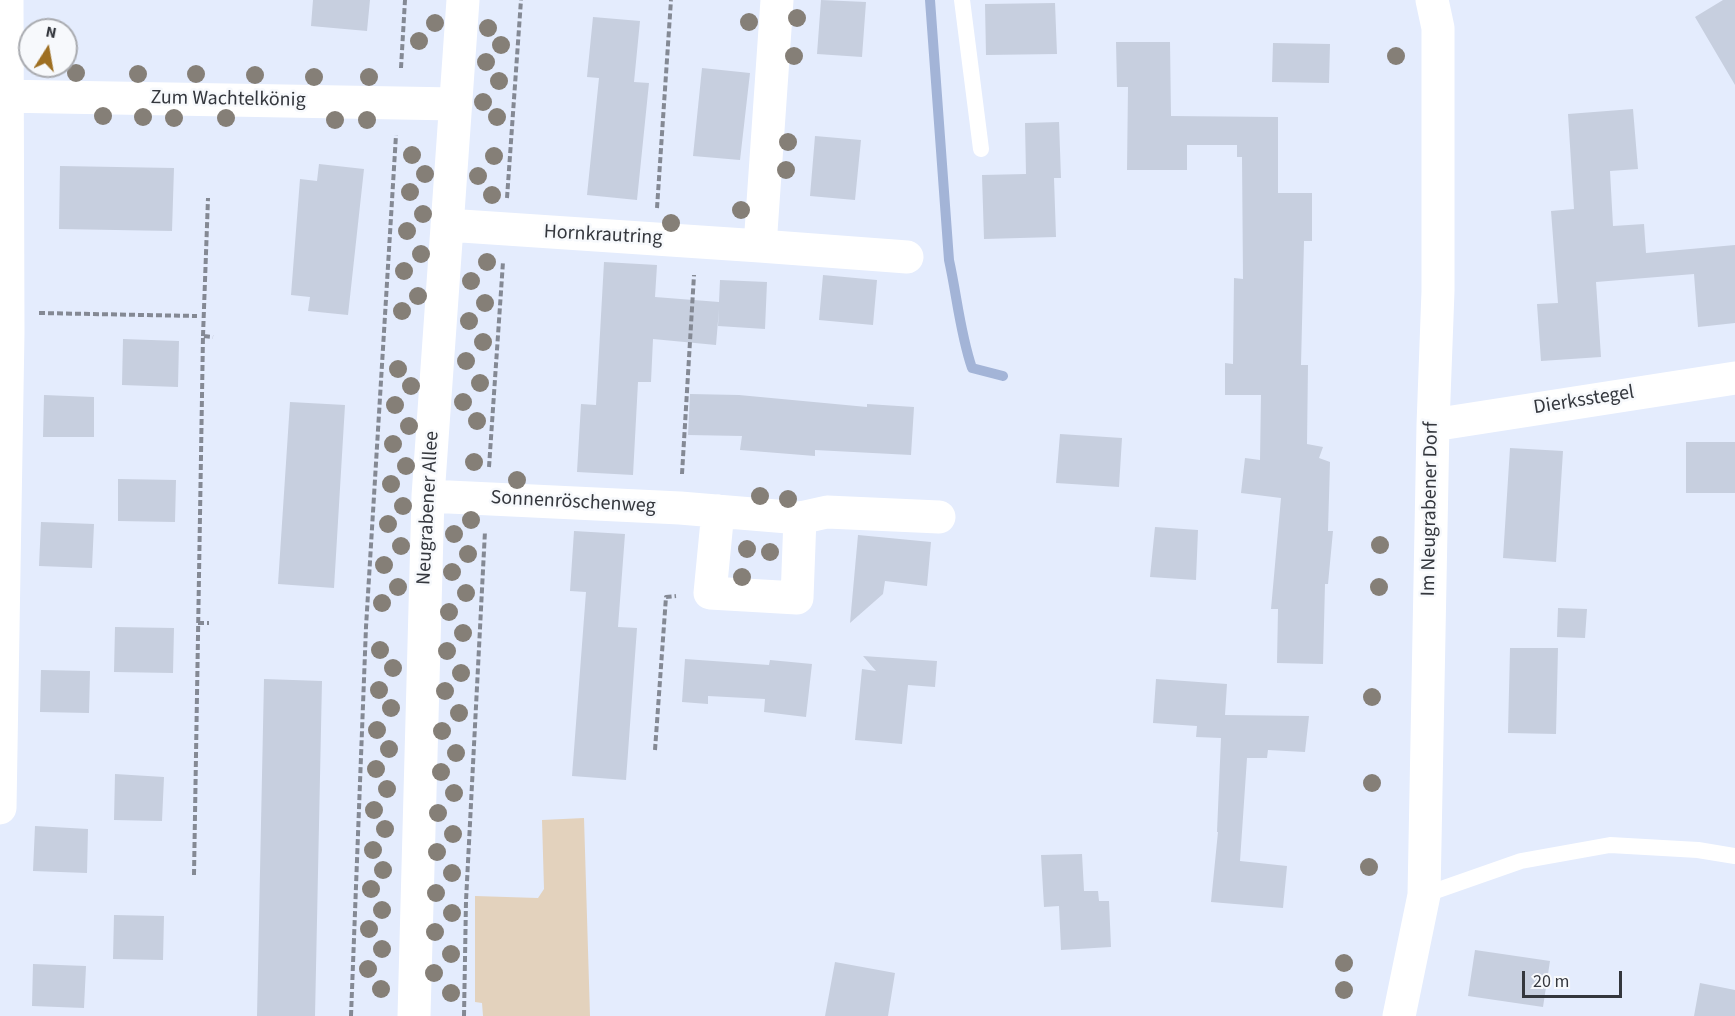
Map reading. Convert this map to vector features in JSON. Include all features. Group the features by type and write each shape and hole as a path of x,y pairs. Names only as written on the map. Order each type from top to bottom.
{"street":[{"path":"0,808 6,325 4,96 7,0"},
{"name":"Neugrabener Allee","path":"414,1016 428,496 463,0"},
{"path":"760,246 777,0"},
{"name":"Im Neugrabener Dorf","path":"1399,1016 1424,895 1438,285 1438,28 1432,0"},
{"name":"Zum Wachtelkönig","path":"4,96 456,104"},
{"name":"Hornkrautring","path":"447,225 907,257"},
{"name":"Dierksstegel","path":"1433,425 1735,378"},
{"name":"Sonnenröschenweg","path":"428,496 680,508 800,518 827,512 939,517"},
{"path":"718,511 710,593 797,598 800,518"}],"lane":[{"path":"962,0 981,149"},
{"path":"1424,895 1521,861 1610,845 1698,850 1735,856"}],"path":[{"path":"351,1016 366,627 405,0"},
{"path":"654,238 671,0"},
{"path":"389,67 401,68"},
{"path":"194,875 203,336 208,198"},
{"path":"680,508 696,242"},
{"path":"6,325 197,316"},
{"path":"203,336 213,337"},
{"path":"655,750 666,597 710,593"},
{"path":"198,623 209,623"}],"shaded area":[{"path":"584,818 590,1016 483,1016 482,1003 475,1002 475,896 538,898 544,889 542,820"}],"building":[{"path":"313,0 370,0 367,31 311,26"},
{"path":"821,0 866,2 862,57 817,54"},
{"path":"1723,0 1735,0 1735,85 1695,17"},
{"path":"1055,3 1057,54 986,55 985,4"},
{"path":"593,17 640,21 634,82 649,83 637,200 587,195 599,78 587,77"},
{"path":"1116,42 1170,42 1171,116 1278,117 1278,193 1312,193 1312,241 1304,241 1301,365 1308,365 1307,444 1323,447 1319,458 1330,462 1328,531 1333,531 1328,584 1325,584 1323,664 1277,663 1278,609 1271,609 1281,498 1241,493 1245,458 1260,460 1261,395 1225,395 1225,363 1233,364 1234,278 1243,279 1242,157 1237,157 1237,145 1187,145 1187,170 1127,170 1128,87 1117,87"},
{"path":"1273,43 1330,44 1329,83 1272,82"},
{"path":"702,68 750,73 740,160 693,156"},
{"path":"1633,109 1638,169 1610,171 1613,226 1644,224 1646,253 1735,245 1735,323 1698,327 1694,274 1596,282 1601,357 1541,361 1537,304 1558,303 1551,211 1574,209 1568,114"},
{"path":"1059,122 1061,178 1054,178 1056,237 984,239 982,175 1026,174 1025,123"},
{"path":"815,136 861,140 855,200 810,196"},
{"path":"319,164 364,169 348,315 308,311 310,297 291,295 300,179 317,181"},
{"path":"60,166 174,168 172,231 59,229"},
{"path":"604,262 657,265 655,297 719,302 720,280 767,282 765,329 718,326 719,309 716,345 653,339 651,382 638,382 633,475 577,472 581,404 596,405"},
{"path":"823,275 877,280 873,325 819,320"},
{"path":"123,339 179,341 178,387 122,385"},
{"path":"690,394 739,395 867,407 867,404 914,407 911,455 815,450 815,456 740,450 742,436 688,435"},
{"path":"44,395 94,397 94,437 43,437"},
{"path":"290,402 345,405 334,588 278,584"},
{"path":"1060,434 1122,438 1119,487 1056,483"},
{"path":"1686,442 1735,442 1735,493 1686,493"},
{"path":"1510,448 1563,451 1556,562 1503,558"},
{"path":"118,479 176,480 175,522 118,521"},
{"path":"41,522 94,524 92,568 39,566"},
{"path":"1155,527 1198,530 1196,580 1150,577"},
{"path":"574,531 625,534 618,627 637,628 626,780 572,776 586,592 570,591"},
{"path":"858,535 931,542 927,586 885,581 883,594 850,623"},
{"path":"1558,608 1587,609 1585,638 1557,637"},
{"path":"115,627 174,628 173,673 114,672"},
{"path":"1510,648 1558,648 1556,734 1508,733"},
{"path":"863,656 937,661 935,687 908,685 902,744 855,740 862,669 876,671"},
{"path":"685,659 769,665 770,660 812,664 806,717 764,712 765,699 708,696 708,704 682,702"},
{"path":"41,670 90,671 89,713 40,712"},
{"path":"264,679 322,681 315,1016 257,1016"},
{"path":"1156,679 1227,684 1225,715 1309,716 1305,752 1268,750 1267,758 1247,758 1240,861 1287,866 1283,908 1211,902 1218,832 1221,738 1196,737 1197,726 1153,723"},
{"path":"115,774 164,777 162,821 114,820"},
{"path":"35,826 88,829 87,873 33,871"},
{"path":"1082,854 1084,891 1098,891 1099,901 1109,901 1111,947 1061,950 1059,906 1044,907 1041,855"},
{"path":"114,915 164,916 163,960 113,959"},
{"path":"1475,950 1550,961 1543,1007 1468,996"},
{"path":"835,962 895,973 888,1016 825,1016"},
{"path":"33,964 86,966 84,1008 32,1006"},
{"path":"1700,983 1735,990 1735,1016 1694,1016"}],"waterway":[{"path":"930,0 949,260 962,328 972,368 1003,376"}]}
